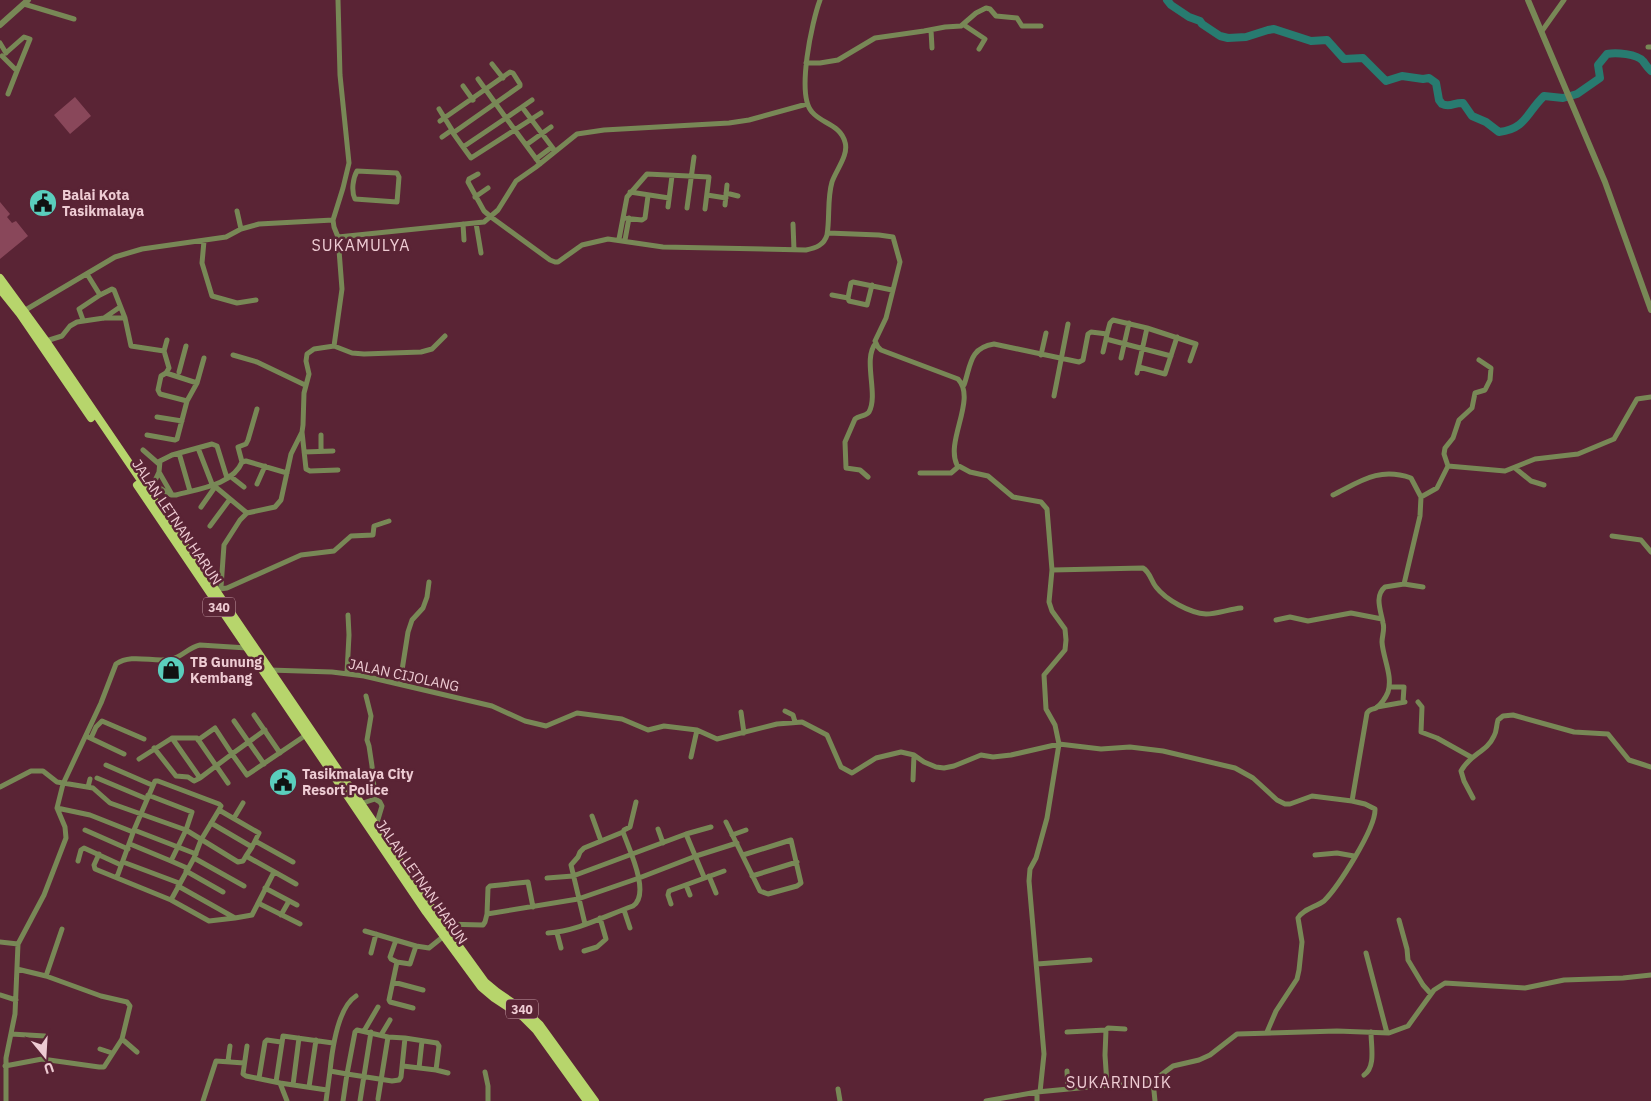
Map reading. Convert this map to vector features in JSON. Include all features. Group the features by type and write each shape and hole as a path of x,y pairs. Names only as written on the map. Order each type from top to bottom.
{"main road":[{"name":"JALAN LETNAN HARUN","path":"0,278 236,627 269,670 306,735 376,830"},
{"name":"JALAN LETNAN HARUN","path":"0,289 22,312"},
{"path":"22,312 46,341 106,434"},
{"name":"JALAN LETNAN HARUN","path":"106,434 218,590 247,648 360,804 440,926 459,945 485,982 526,1012 540,1025 595,1101"},
{"name":"JALAN LETNAN HARUN","path":"440,926 444,936 481,987 523,1017 536,1030 588,1101"}],"street":[{"path":"334,346 342,289 338,237 333,220 344,188 349,163 340,75 338,0"},
{"path":"478,174 467,181 475,197 490,217 542,255 555,262 587,243 608,239 663,247 794,250 816,248 826,240 828,233 832,183 844,154 845,144 842,136 833,126 814,114 807,104 806,63 820,0"},
{"path":"1528,0 1569,95 1619,220 1651,310"},
{"path":"1542,31 1564,0"},
{"path":"0,25 26,2 74,19"},
{"path":"806,63 838,60 874,38 964,25 976,13 987,8 996,16 1017,18 1022,26 1041,26"},
{"path":"964,25 985,39 979,49"},
{"path":"931,30 932,48"},
{"path":"8,94 30,39 24,36 1,58 17,70"},
{"path":"17,43 26,50"},
{"path":"0,44 7,52"},
{"path":"492,64 503,78"},
{"path":"442,137 453,132 520,85 512,73 443,120"},
{"path":"478,79 538,161"},
{"path":"463,86 472,100"},
{"path":"463,146 532,100"},
{"path":"338,237 484,222 502,203 514,183 554,149 582,132 729,124 807,104"},
{"path":"522,107 554,149"},
{"path":"439,109 443,120 470,157 473,158 541,113"},
{"path":"526,146 551,127"},
{"path":"687,208 694,157"},
{"path":"344,188 352,191 355,199 396,203 398,173 358,171 355,174 352,191"},
{"path":"622,240 626,218 626,198 648,174 709,177 705,209"},
{"path":"668,207 672,176"},
{"path":"725,205 727,185"},
{"path":"475,197 488,188"},
{"path":"630,192 669,198"},
{"path":"707,195 738,196"},
{"path":"626,218 642,220 645,218 648,196"},
{"path":"237,211 241,229"},
{"path":"22,312 115,257 142,249 226,238 241,229 274,222 333,220"},
{"path":"476,223 482,253"},
{"path":"463,224 464,240"},
{"path":"793,224 794,250"},
{"path":"828,233 879,234 893,237 900,262 886,318 871,352 872,395 869,411 856,420 846,442 846,468 860,470 868,477"},
{"path":"204,241 202,263 212,296 237,303 256,300"},
{"path":"88,274 100,295"},
{"path":"848,298 852,282 892,290"},
{"path":"832,295 848,298 850,301 867,306 872,285"},
{"path":"83,320 78,309 113,289 125,318 131,346 164,350"},
{"path":"104,318 120,307"},
{"path":"46,341 62,336 72,324 83,320 125,318"},
{"path":"1103,352 1112,320 1147,328 1196,344 1190,361"},
{"path":"1121,358 1129,323"},
{"path":"1054,396 1068,324"},
{"path":"1137,374 1147,328"},
{"path":"1037,1101 1044,1054 1029,881 1030,869 1036,858 1047,818 1059,744 1055,725 1046,709 1044,675 1065,650 1065,629 1052,611 1050,602 1052,570 1049,518 1045,505 1041,502 1013,497 988,476 970,472 958,467 955,463 954,449 961,419 964,385 974,353 982,346 994,344 1081,362 1090,332 1107,336 1125,344 1144,346 1172,355"},
{"path":"1041,354 1046,333"},
{"path":"338,470 306,470 302,432 305,385 308,374 306,358 309,352 314,349 334,346 364,354 421,352 432,349 445,336"},
{"path":"1139,367 1164,374 1167,372 1177,337"},
{"path":"167,340 164,350 168,370"},
{"path":"876,343 881,350 955,377 964,385"},
{"path":"179,374 186,346"},
{"path":"233,355 257,362 305,385"},
{"path":"147,435 176,440 187,401 197,383 204,358"},
{"path":"1421,497 1437,488 1448,466 1444,450 1453,438 1457,422 1472,408 1475,393 1486,389 1490,380 1491,368 1479,360"},
{"path":"168,370 197,383"},
{"path":"168,370 161,376 159,393 187,401"},
{"path":"1448,466 1505,471 1534,459 1578,454 1611,441 1618,434 1637,399 1651,397"},
{"path":"147,490 160,488 171,495 211,486 237,471 242,462 238,447 246,444 248,440 257,409"},
{"path":"157,416 182,421"},
{"path":"302,432 291,454 281,500 277,506 247,513 224,545 218,590 227,588 301,555 334,551 350,536 373,535 374,526 388,522"},
{"path":"321,435 321,451"},
{"path":"147,490 153,485 159,472 159,464 163,459 212,444 216,445 228,477 244,487"},
{"path":"198,448 211,486 210,493 201,507"},
{"path":"143,450 159,464"},
{"path":"304,452 333,451"},
{"path":"180,453 190,490"},
{"path":"242,462 249,462 287,473"},
{"path":"257,484 265,466"},
{"path":"920,474 951,474 958,467"},
{"path":"1515,468 1531,481 1544,485"},
{"path":"159,472 171,495"},
{"path":"1333,495 1370,476 1389,474 1410,478 1421,497 1420,516 1405,580"},
{"path":"211,486 247,513"},
{"path":"210,526 230,499"},
{"path":"1612,536 1641,540 1651,552"},
{"path":"1052,570 1143,568 1147,571 1156,587 1166,596 1194,611 1209,614 1241,608"},
{"path":"1377,708 1389,687 1382,644 1384,626 1379,601 1380,592 1387,586 1405,580 1423,587"},
{"path":"400,683 408,632 412,620 424,608 429,582"},
{"path":"1276,620 1287,617 1308,621 1351,613 1382,619"},
{"path":"347,673 348,615"},
{"path":"6,1101 6,1066 16,1000 18,944 44,895 66,838 57,808 63,784 116,664 128,659 173,659 193,646 200,645 247,648"},
{"name":"JALAN CIJOLANG","path":"269,670 347,673 400,683 492,706 524,721 546,726 577,713 622,719 648,730 664,726 696,730 718,739 777,724 795,722"},
{"path":"1352,801 1367,713 1370,709 1404,702 1404,687 1389,687"},
{"path":"366,696 371,716 366,740 371,756 376,799 382,806 376,830"},
{"path":"1418,702 1422,707 1421,732 1437,738 1471,756"},
{"path":"785,711 793,715 795,722 805,723 825,733 830,740 841,768 852,773 873,759 887,754 906,752 930,765 944,768 981,755 997,757 1059,744 1101,749 1130,747 1229,766 1253,778 1277,800 1285,804 1312,796 1352,801 1372,806 1376,811 1368,832 1350,867 1337,887 1326,899 1312,909 1300,914 1298,918 1302,942 1300,970 1297,979 1276,1012 1267,1032"},
{"path":"741,712 744,733"},
{"path":"254,715 280,753"},
{"path":"1473,798 1461,771 1471,756 1483,750 1493,739 1496,725 1500,718 1510,715 1574,732 1608,734 1629,760 1651,767"},
{"path":"91,738 96,727 102,721 144,739"},
{"path":"234,721 264,764"},
{"path":"198,740 215,728 246,774 250,774 306,735"},
{"path":"154,748 176,776 187,777 194,781 265,730"},
{"path":"691,757 696,730"},
{"path":"85,735 124,754"},
{"path":"172,738 200,778"},
{"path":"139,759 172,738 195,738 228,783"},
{"path":"913,780 914,755"},
{"path":"106,765 152,785"},
{"path":"0,787 31,771 44,772 57,782 63,784 88,786 96,790 109,802 186,830 238,862 243,861 259,833 220,810"},
{"path":"97,778 191,811 192,814 186,830 171,861"},
{"path":"88,786 90,779"},
{"path":"117,877 147,797 155,781 219,804 221,806 220,810 201,840 195,856 171,900"},
{"path":"360,804 376,799"},
{"path":"585,924 571,864 578,857 582,849 623,832 630,825 636,802"},
{"path":"234,818 243,803"},
{"path":"57,808 90,815 178,846 244,886"},
{"path":"592,816 601,841"},
{"path":"726,822 758,889 765,894 797,886 801,880 793,842 790,839 743,855"},
{"path":"211,823 252,847"},
{"path":"547,878 573,876 686,834 711,827"},
{"path":"658,829 663,843"},
{"path":"85,830 171,861 223,892"},
{"path":"732,835 746,830"},
{"path":"548,933 576,929 633,906 638,901 640,894 639,878 623,832"},
{"path":"686,834 716,894"},
{"path":"255,841 293,862"},
{"path":"488,914 578,899 737,843"},
{"path":"78,860 81,850 84,848 113,862 178,885 235,918"},
{"path":"1316,855 1336,853 1354,856"},
{"path":"99,854 94,867 171,900 211,922 251,916 274,872"},
{"path":"246,856 296,884"},
{"path":"108,874 113,862"},
{"path":"752,876 797,862"},
{"path":"671,904 669,892 724,871"},
{"path":"440,926 483,925 488,914 488,888 490,886 528,882 533,907"},
{"path":"686,885 690,895"},
{"path":"265,888 297,905"},
{"path":"281,915 289,901"},
{"path":"258,903 300,924"},
{"path":"624,910 630,928"},
{"path":"584,951 597,947 604,942 606,935 600,918"},
{"path":"1399,920 1408,960 1423,985 1431,994"},
{"path":"454,925 464,939 459,945"},
{"path":"46,976 62,929"},
{"path":"364,931 429,948 444,936"},
{"path":"557,933 560,948"},
{"path":"370,953 376,934"},
{"path":"396,940 390,957 391,960 397,962 411,964 416,946"},
{"path":"0,942 18,944"},
{"path":"1366,953 1387,1033"},
{"path":"1037,964 1090,960"},
{"path":"397,962 389,1001 413,1008"},
{"path":"6,1066 42,1059 102,1067 122,1039 130,1006 129,1003 101,996 46,976 17,969"},
{"path":"986,1101 1038,1092 1153,1081 1174,1066 1199,1060 1210,1055 1234,1034 1337,1031 1397,1032 1408,1026 1431,994 1440,985 1445,983 1525,988 1564,980 1651,975"},
{"path":"392,982 423,990"},
{"path":"0,995 16,1000"},
{"path":"326,1101 334,1043 346,1007 349,1001 356,996"},
{"path":"364,1031 378,1007"},
{"path":"381,1035 390,1020"},
{"path":"1068,1032 1106,1030 1108,1028 1125,1029"},
{"path":"343,1101 355,1032 357,1030 439,1045 436,1070"},
{"path":"1106,1030 1107,1086"},
{"path":"360,1101 371,1032"},
{"path":"1364,1075 1369,1072 1371,1066 1371,1032"},
{"path":"11,1034 45,1036"},
{"path":"287,1101 278,1082 282,1036 334,1043"},
{"path":"378,1099 388,1037"},
{"path":"293,1085 299,1038"},
{"path":"330,1071 392,1081 399,1080 402,1074 405,1038"},
{"path":"122,1039 137,1052"},
{"path":"259,1078 265,1042 267,1040 281,1042"},
{"path":"309,1087 316,1040"},
{"path":"419,1068 422,1041"},
{"path":"228,1062 230,1046"},
{"path":"247,1046 244,1075 328,1090"},
{"path":"100,1049 112,1054"},
{"path":"203,1101 216,1061 244,1064"},
{"path":"402,1066 448,1073"},
{"path":"1068,1071 1068,1089"},
{"path":"484,1072 488,1086 488,1101"},
{"path":"1153,1081 1154,1101"},
{"path":"838,1089 840,1101"}],"shaded area":[{"path":"75,97 91,116 70,134 54,115"},
{"path":"0,202 10,214 7,217 12,223 16,221 28,236 0,259"}],"waterway":[{"path":"1167,0 1171,5 1189,17 1200,21 1220,36 1228,38 1246,37 1274,29 1311,41 1327,40 1344,59 1363,58 1386,81 1402,76 1429,78 1436,83 1439,100 1442,104 1463,103 1472,116 1486,122 1499,132 1521,124 1544,96 1563,98 1577,94 1600,78 1598,65 1607,54 1621,53 1631,55 1643,61 1651,71"}],"place":[{"name":"Balai Kota Tasikmalaya","path":"43,203"},
{"name":"TB Gunung Kembang","path":"171,670"},
{"name":"Tasikmalaya City Resort Police","path":"283,782"}],"district":[{"name":"SUKAMULYA","path":"361,245"},
{"name":"SUKARINDIK","path":"1119,1082"}]}
